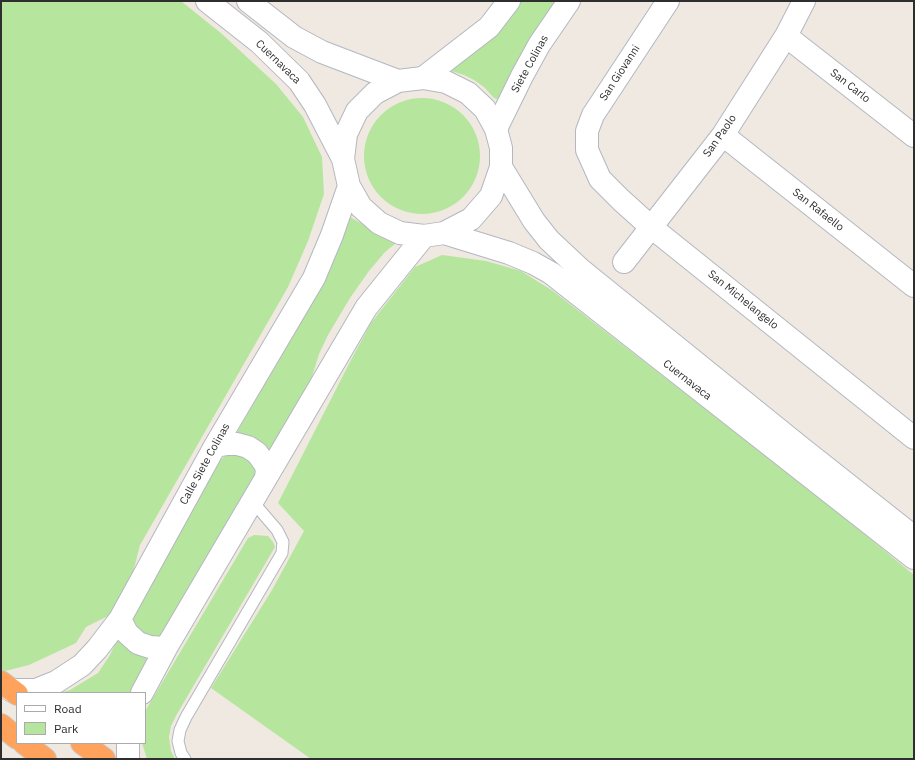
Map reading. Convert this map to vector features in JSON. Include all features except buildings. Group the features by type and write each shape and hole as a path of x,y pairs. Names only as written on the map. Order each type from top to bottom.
{"highway":[{"path":"1,725 16,737"},
{"path":"25,744 45,759"},
{"path":"83,744 104,759"}],"street":[{"name":"Cuernavaca","path":"207,1 259,42 299,81 318,111 343,159"},
{"path":"248,1 294,37 322,52 398,81"},
{"path":"423,78 489,26 508,1"},
{"name":"Siete Colinas","path":"496,130 535,52 570,1"},
{"name":"San Giovanni","path":"587,150 587,131 593,114 668,1"},
{"name":"San Paolo","path":"624,262 723,135 786,36 804,1"},
{"name":"San Carlo","path":"786,36 914,136"},
{"path":"143,692 166,648 366,308 434,234 471,219 491,196 501,167 501,148 496,130 485,109 468,92 446,82 423,78 398,81 375,93 357,111 346,134 343,159 349,186"},
{"name":"San Rafaello","path":"723,135 914,286"},
{"name":"San Michelangelo","path":"587,150 600,179 651,227 914,438"},
{"name":"Cuernavaca","path":"501,167 534,221 548,240 580,269 914,537"},
{"name":"Cuernavaca","path":"349,186 361,207 379,222 400,233 434,234 509,253 533,263 551,273 914,558"},
{"name":"Calle Siete Colinas","path":"10,689 36,690 56,682 82,665 97,649 120,619 215,446 314,278 332,235 349,186"},
{"path":"215,446 233,444 248,448 257,453 265,464 267,470 266,477"},
{"path":"120,619 127,633 138,643 150,647 166,648"},
{"path":"128,744 128,759"}],"lane":[{"path":"185,759 181,753 178,741 180,730 186,717 282,553 283,542 277,530 253,502"}],"green space":[{"path":"1,1 181,1 222,34 276,84 303,117 322,157 324,194 308,241 288,287 140,545 124,608 86,627 76,643 29,665 1,672"},
{"path":"518,1 560,1 500,97 497,99 474,80 448,70"},
{"path":"422,98 433,99 444,103 463,115 475,134 479,145 479,167 475,178 463,197 444,209 433,213 422,214 411,213 400,209 381,197 369,178 365,167 364,156 365,145 369,134 381,115 400,103 411,99"},
{"path":"350,217 396,243 385,252 369,271 350,298 328,335 319,354 306,396 271,454 259,441 248,436 236,434 327,273 342,241"},
{"path":"442,255 486,261 521,271 553,291 833,508 914,575 914,759 311,759 211,688 272,590 304,531 278,503 352,358 371,323 415,267"},
{"path":"244,451 260,471 162,636 151,637 139,631 133,620 134,607 219,461 229,453"},
{"path":"254,535 268,536 275,547 171,726 169,737 171,751 175,759 147,759 142,744 146,744 147,708 248,538"},
{"path":"120,634 154,656 131,692 63,692 70,690 98,673 110,655"}]}
